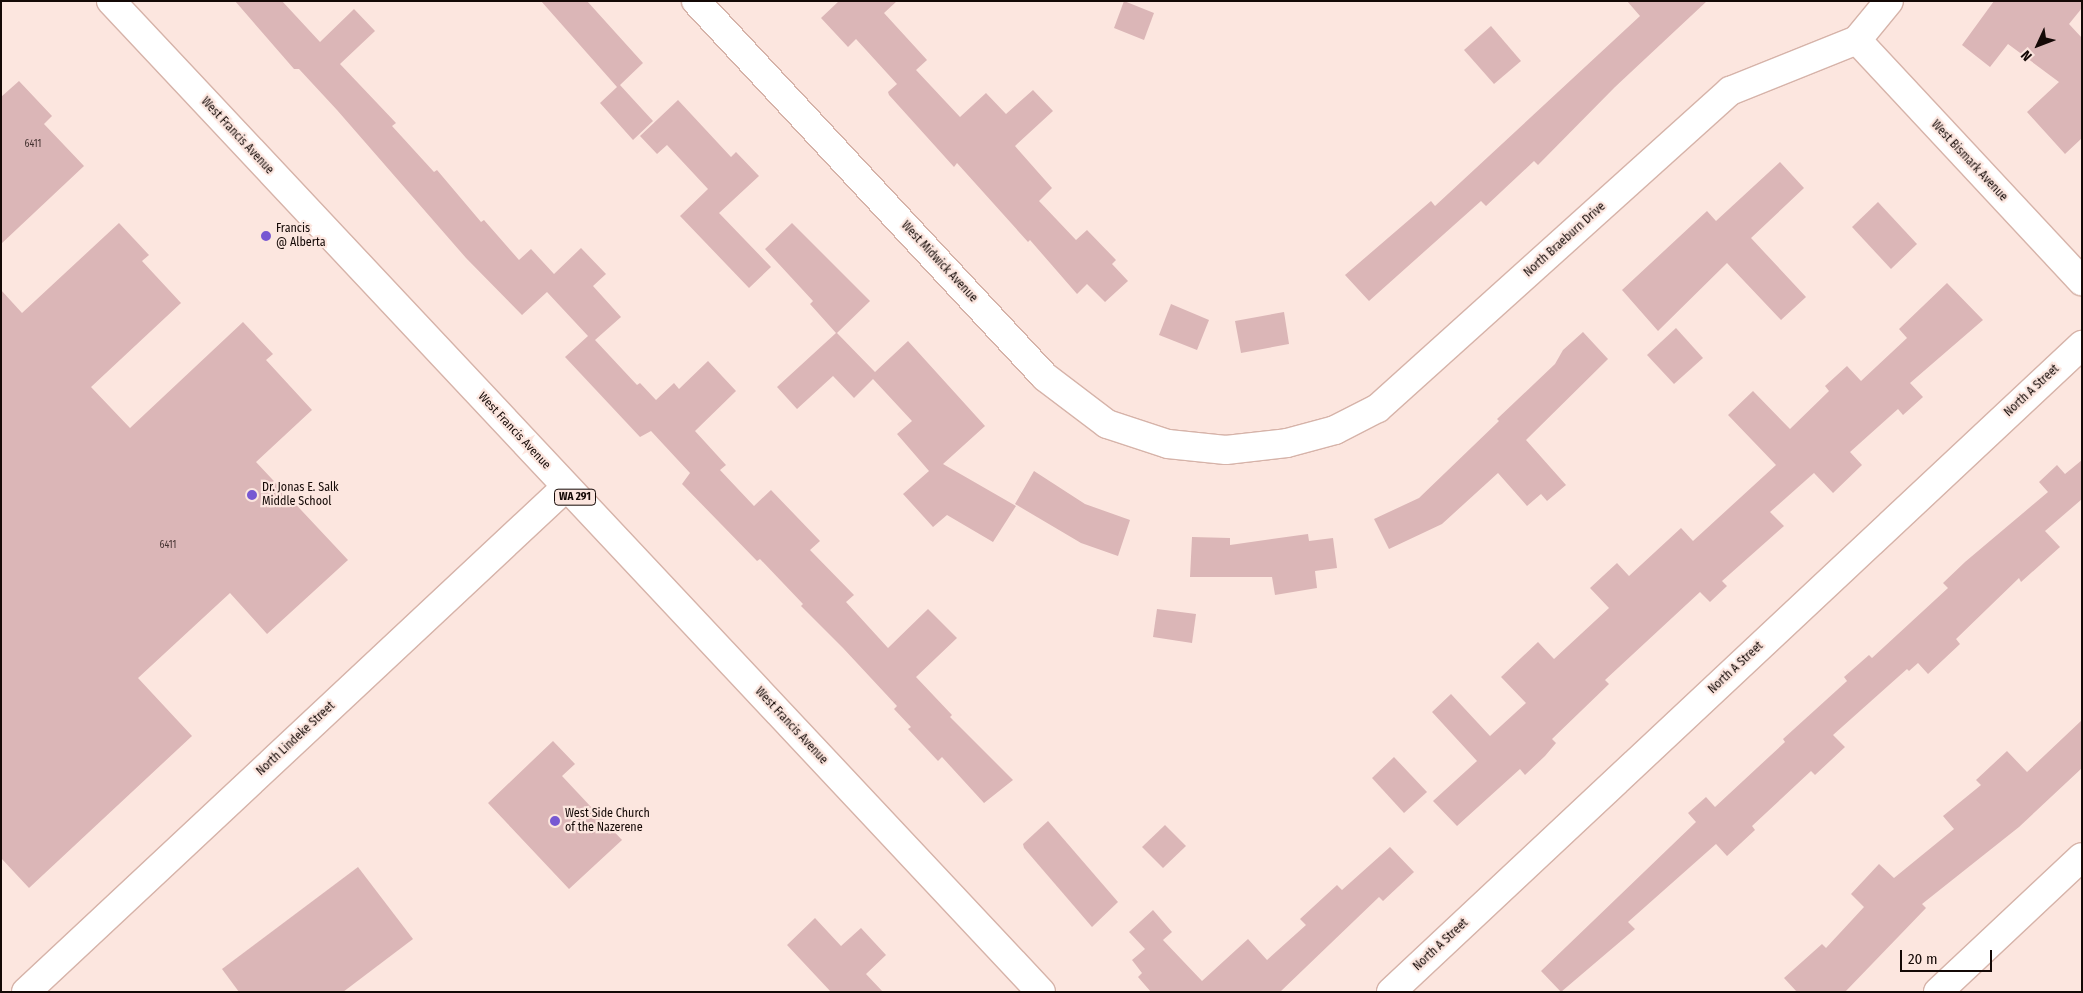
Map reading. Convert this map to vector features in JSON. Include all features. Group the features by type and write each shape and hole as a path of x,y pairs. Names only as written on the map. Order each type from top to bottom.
{"street":[{"name":"West Francis Avenue","path":"111,1 1041,992"},
{"name":"West Midwick Avenue","path":"696,1 1045,377 1107,424 1168,444 1226,450"},
{"name":"North Braeburn Drive","path":"1226,450 1286,443 1335,430 1378,408 1730,91 1857,40 1889,1"},
{"name":"West Bismark Avenue","path":"1857,40 2082,281"},
{"name":"North A Street","path":"1391,992 2082,345"},
{"name":"North Lindeke Street","path":"26,992 566,487"},
{"path":"1938,992 2077,871"}],"building":[{"path":"235,1 282,1 320,42 354,9 375,31 340,64 396,123 392,126 434,172 437,170 481,222 484,220 519,260 531,249 554,274 581,248 606,274 593,286 621,317 595,340 637,385 640,383 656,400 674,383 679,389 708,361 736,391 695,431 726,465 720,470 754,506 771,490 820,541 810,550 854,595 846,602 888,648 928,609 957,638 916,677 952,715 950,717 1013,780 984,803 942,757 938,761 908,729 911,727 894,709 897,706 801,606 803,604 760,559 757,561 682,484 690,473 651,431 640,437 565,357 588,336 547,292 522,315 466,258 337,110 299,69 294,69"},
{"path":"541,1 587,1 643,63 620,85 653,121 633,140 600,103 617,87"},
{"path":"839,1 897,1 884,13 927,60 916,70 960,117 986,93 1006,114 1033,90 1053,111 1015,146 1052,188 1039,201 1076,240 1087,230 1116,260 1112,264 1128,281 1105,302 1087,284 1077,294 1030,240 1028,242 957,163 954,167 889,95 888,92 897,84 856,39 848,47 821,18"},
{"path":"1124,1 1154,13 1144,40 1114,28"},
{"path":"1627,1 1707,1 1615,87 1538,165 1534,161 1486,206 1481,201 1369,301 1345,275 1431,201 1435,206 1640,16"},
{"path":"1994,1 2082,1 2082,8 2069,24 2082,38 2082,138 2065,154 2027,112 2059,82 2008,44 1990,67 1962,45"},
{"path":"1491,26 1521,61 1494,84 1464,50"},
{"path":"19,81 52,116 44,124 84,166 1,244 1,97"},
{"path":"678,100 731,157 736,152 759,176 719,213 771,267 749,288 680,216 708,189 667,145 657,154 640,136"},
{"path":"1780,162 1804,188 1751,238 1806,297 1781,320 1727,263 1658,331 1622,290 1707,211 1716,221"},
{"path":"1878,202 1917,244 1891,269 1852,227"},
{"path":"119,223 149,255 142,261 181,303 91,387 130,428 243,322 273,354 266,360 312,410 256,462 348,560 267,634 230,593 138,678 192,736 29,888 1,858 1,290 22,313"},
{"path":"792,223 870,301 837,333 875,372 908,341 985,426 943,464 1016,506 993,542 947,515 933,527 903,494 929,471 897,434 912,421 873,379 854,398 833,376 797,409 777,387 836,333 810,304 813,301 765,249"},
{"path":"1947,283 1983,320 1910,383 1923,397 1903,415 1898,409 1850,452 1862,465 1833,493 1814,473 1770,512 1784,526 1722,581 1727,586 1710,602 1700,592 1605,680 1609,684 1552,739 1556,743 1545,756 1525,775 1520,769 1457,826 1433,801 1477,761 1432,712 1451,694 1490,736 1526,703 1501,677 1538,642 1554,659 1609,608 1590,588 1617,563 1629,576 1681,528 1693,541 1776,465 1728,415 1753,391 1790,429 1829,391 1825,386 1847,366 1861,381 1907,338 1899,329"},
{"path":"1171,304 1209,320 1197,350 1159,335"},
{"path":"1284,312 1289,344 1241,353 1235,321"},
{"path":"1676,328 1703,358 1674,384 1647,355"},
{"path":"1583,332 1608,359 1526,440 1566,485 1547,501 1541,494 1527,506 1498,473 1442,524 1389,549 1374,519 1419,498 1499,421 1497,419 1555,364 1563,350"},
{"path":"2082,460 2082,499 2045,531 2060,547 2021,582 2019,578 1956,639 1960,644 1928,674 1918,663 1909,671 1907,669 1833,735 1845,747 1815,775 1811,771 1752,826 1755,830 1727,856 1716,844 1628,922 1635,929 1561,992 1541,971 1696,822 1688,813 1706,797 1715,807 1785,742 1783,739 1847,681 1844,677 1869,655 1872,658 1948,588 1943,583 1965,562 2048,492 2039,482 2057,465 2065,474"},
{"path":"1034,471 1085,504 1130,520 1118,556 1081,543 1015,504"},
{"path":"1308,534 1309,541 1333,538 1337,568 1315,571 1317,588 1275,595 1272,577 1190,577 1192,537 1230,538 1230,545"},
{"path":"1157,609 1196,614 1192,643 1153,637"},
{"path":"2082,720 2082,768 2019,827 1922,904 1926,908 1845,992 1797,992 1784,978 1822,944 1826,948 1864,907 1851,894 1879,864 1894,878 1954,829 1943,816 1981,785 1976,780 2007,751 2027,772"},
{"name":"West Side Church of the Nazerene","path":"553,741 575,764 562,776 622,840 569,889 488,803"},
{"path":"1394,757 1427,792 1404,813 1372,778"},
{"path":"1048,821 1118,902 1092,927 1024,848 1023,844"},
{"path":"1165,825 1186,846 1163,868 1142,847"},
{"path":"1390,847 1414,872 1383,901 1379,897 1280,992 1151,992 1138,977 1142,973 1132,960 1145,949 1129,932 1153,910 1172,932 1163,940 1202,981 1248,939 1267,960 1306,925 1300,919 1337,885 1342,890"},
{"path":"358,867 413,939 343,992 239,992 222,969"},
{"path":"815,918 841,946 861,928 886,955 866,974 883,992 831,992 787,945"}],"place":[{"name":"Francis @ Alberta","path":"266,236"},
{"name":"Dr. Jonas E. Salk Middle School","path":"252,495"},
{"name":"West Side Church of the Nazerene","path":"555,821"}]}
